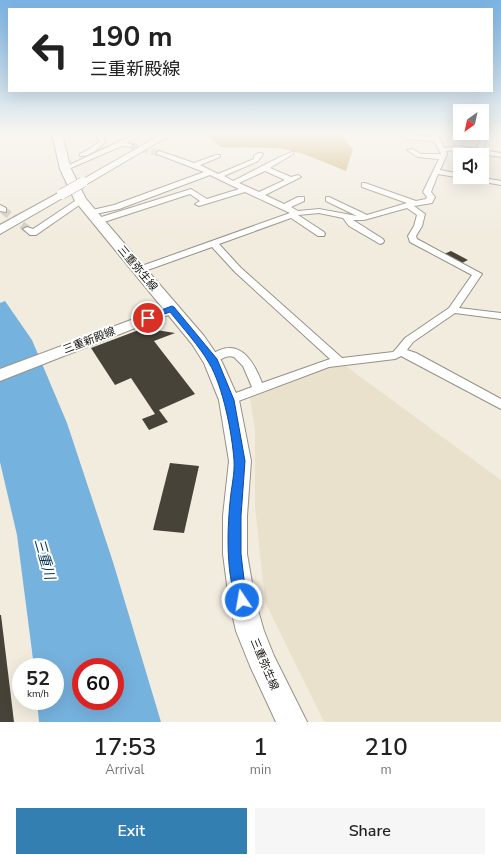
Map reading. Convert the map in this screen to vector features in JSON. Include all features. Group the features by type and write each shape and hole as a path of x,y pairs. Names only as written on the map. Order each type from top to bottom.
{"main road":[{"name":"三重弥生線","path":"65,168 72,186 87,200 139,270 212,359 229,400 240,461 235,516 235,554 238,579 250,631 264,666 292,722"},
{"path":"1,212 61,192 87,200 110,168"},
{"path":"0,230 61,192"},
{"name":"三重新殿線","path":"0,375 172,309"}],"street":[{"path":"190,174 194,168"},
{"path":"201,168 285,207 321,234"},
{"path":"219,176 238,168"},
{"path":"234,183 264,168 294,179 259,195"},
{"path":"139,270 294,214 319,211 356,218 366,217 412,204 430,201 431,197 427,192 438,168"},
{"path":"87,200 116,207 190,174 211,172"},
{"path":"437,172 453,175"},
{"path":"229,400 328,362 395,354 400,352 410,340 453,310 476,274 413,240 412,236 421,214 412,204 366,186 377,181"},
{"path":"489,181 501,183"},
{"path":"27,230 33,233 87,200 192,191 202,203 246,189"},
{"path":"285,207 301,199"},
{"path":"330,199 366,217"},
{"path":"346,216 352,224 380,241"},
{"path":"213,243 238,270 338,360"},
{"path":"453,310 501,316"},
{"path":"212,359 227,351 234,352 249,364 259,389"},
{"path":"400,352 412,356 501,404"}],"shaded area":[{"path":"338,168 347,168 346,171"},
{"path":"343,364 501,480 501,722 324,722 265,602 255,506 255,429 250,398 311,373"}],"water":[{"name":"三重川","path":"5,301 32,340 67,423 113,562 161,722 39,722 38,710 64,710 64,658 33,658 17,535 0,462 0,303"}],"building":[{"path":"451,251 468,260 462,263 444,254"},
{"path":"144,328 175,333 154,341 195,394 159,410 168,422 149,430 142,419 155,414 131,378 115,385 91,348"},
{"path":"170,463 199,466 184,533 153,530"},
{"path":"0,615 1,615 14,722 0,722"}],"tunnel":[{"path":"3,210 27,229"}],"route":[{"path":"148,318 172,309 198,340 213,362 229,400 240,461 235,516 235,554 242,600"}]}
